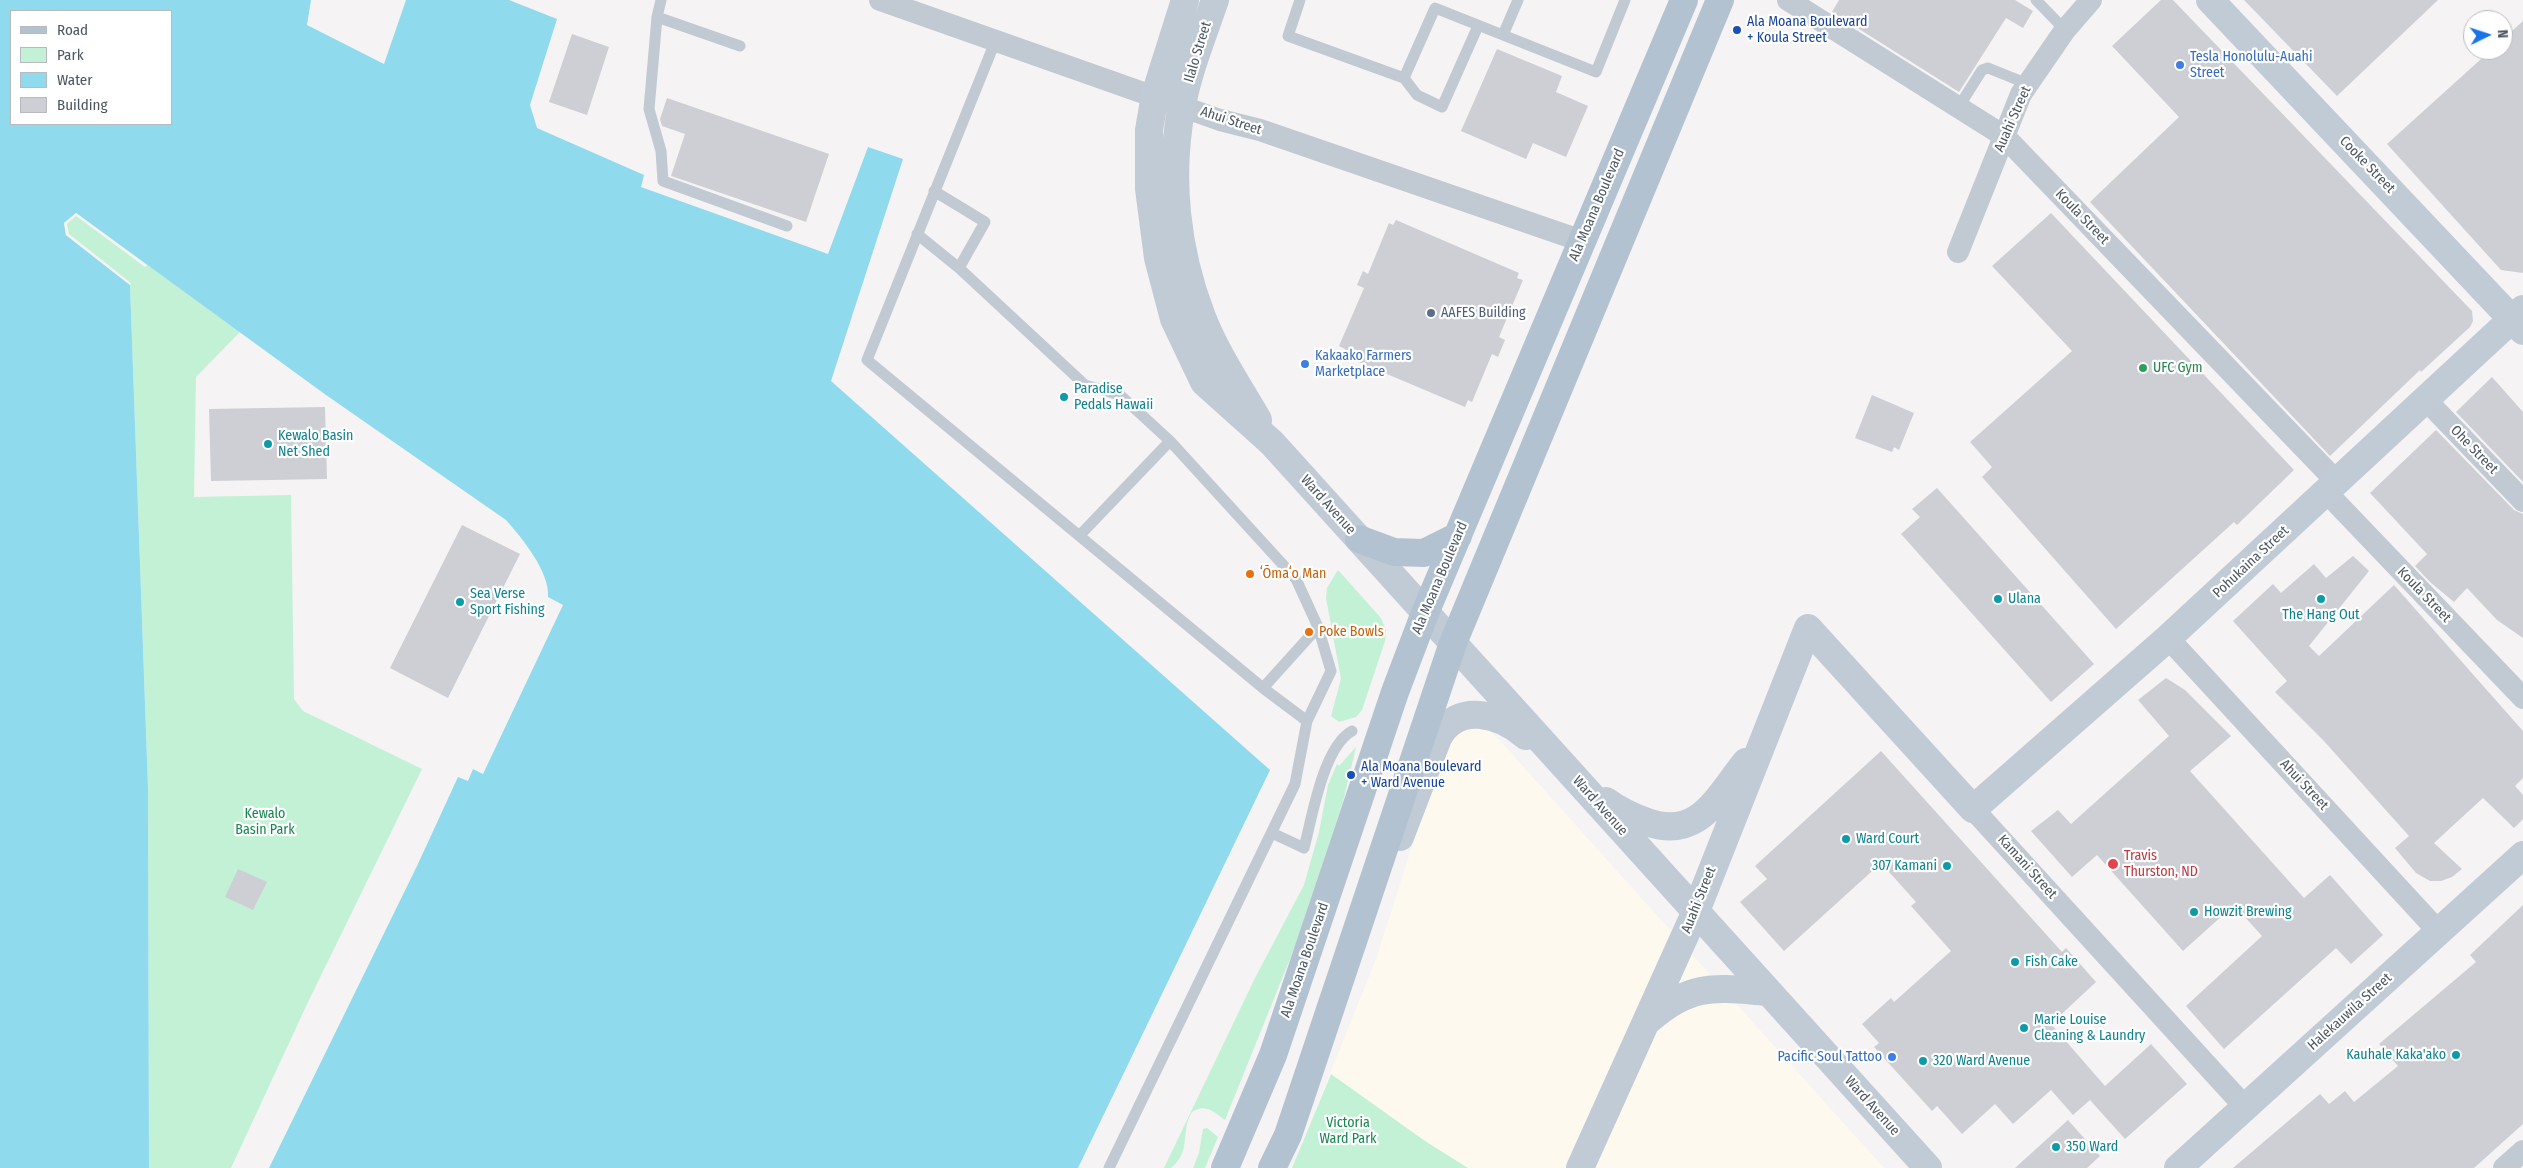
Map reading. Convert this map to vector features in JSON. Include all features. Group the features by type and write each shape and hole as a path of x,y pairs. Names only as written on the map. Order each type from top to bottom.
{"main road":[{"name":"Ala Moana Boulevard","path":"1225,1168 1273,1054 1395,692 1425,612 1684,0"},
{"path":"1272,1168 1288,1135 1453,643 1720,0"},
{"path":"1359,539 1394,552 1424,552 1458,536"}],"street":[{"name":"Ahui Street","path":"880,0 995,42 1155,95 1220,120 1260,130 1582,240"},
{"name":"Ilalo Street","path":"1155,95 1185,0"},
{"name":"Ilalo Street","path":"1182,105 1215,0"},
{"name":"Koula Street","path":"1788,0 2004,136 2331,487 2523,698"},
{"name":"Auahi Street","path":"1958,252 2021,94 2065,30 2091,0"},
{"name":"Cooke Street","path":"2210,0 2519,320"},
{"name":"Ward Avenue","path":"1155,95 1149,130 1149,189 1158,258 1174,319 1204,382 1272,443 1928,1168"},
{"name":"Ward Avenue","path":"1182,105 1174,178 1184,260 1202,318 1226,365 1272,443"},
{"name":"Pohukaina Street","path":"1973,809 2168,638 2425,399 2519,320"},
{"name":"Ohe Street","path":"2425,399 2523,501"},
{"name":"Auahi Street","path":"1580,1168 1696,911 1808,628"},
{"name":"Kamani Street","path":"1808,628 2245,1107"},
{"name":"Ahui Street","path":"2168,638 2439,932"},
{"path":"1349,953 1407,820 1438,738 1447,724 1459,717 1471,715 1501,721 1524,733 1609,804 1626,814 1662,826 1684,826 1695,821 1709,807 1764,739"},
{"name":"Halekauwila Street","path":"2178,1168 2523,855"},
{"path":"1647,1022 1667,1004 1685,994 1708,989 1769,992"},
{"path":"2504,1168 2523,1151"}],"lane":[{"path":"661,0 657,16 649,109 661,151 663,181 787,226"},
{"path":"1300,0 1288,36 1404,78 1417,95 1442,107 1478,26"},
{"path":"1502,35 1518,0"},
{"path":"1404,78 1436,4 1478,26 1596,72 1625,0"},
{"path":"2036,0 2065,30"},
{"path":"657,16 740,46"},
{"path":"995,42 867,360 1263,688 1307,721"},
{"path":"1958,108 1982,70 1988,68 2028,84"},
{"path":"934,191 986,222 960,268"},
{"path":"917,234 960,268 1085,385 1120,395 1170,440 1296,579 1318,627 1331,671 1307,721 1298,776 1109,1168"},
{"path":"1080,535 1170,440"},
{"path":"1263,688 1318,627"},
{"path":"1272,833 1304,848 1322,781 1333,752 1343,737 1352,731"}],"shaded area":[{"path":"1470,727 1494,734 1884,1168 1292,1168 1376,959 1444,746 1447,740"}],"green space":[{"name":"Kewalo Basin Park","path":"76,213 240,332 196,377 194,497 291,495 294,699 303,711 422,769 309,1000 231,1168 149,1168 148,787 130,285 66,235 64,223"},
{"path":"1338,570 1381,618 1386,630 1385,641 1362,710 1356,717 1339,722 1331,716 1341,679 1326,598 1327,588"},
{"path":"1356,747 1343,802 1296,944 1225,1120 1205,1108 1192,1112 1181,1155 1171,1168 1164,1168 1255,978 1304,885 1319,832 1328,785 1337,764 1339,766"},
{"name":"Victoria Ward Park","path":"1331,1074 1425,1141 1468,1168 1292,1168"},
{"path":"1207,1128 1218,1137 1205,1168 1193,1168 1199,1153 1203,1129"}],"water":[{"path":"0,0 311,0 307,25 384,64 406,0 509,0 557,19 530,105 537,128 644,175 641,187 828,254 868,147 903,159 831,381 1270,770 1078,1168 269,1168 417,866 458,777 468,781 473,769 483,774 563,605 548,597 545,577 540,566 520,536 506,520 326,395 76,213 64,223 66,235 130,285 148,787 149,1168 0,1168"}],"pier":[{"path":"76,213 147,265 145,267 76,216 67,224 69,234 131,283 130,285 66,235 64,223"}],"building":[{"path":"1839,0 2015,0 2033,11 2023,28 2006,18 1959,92 1832,12"},
{"path":"2161,0 2173,0 2472,311 2473,321 2470,327 2421,372 2420,370 2330,456 2090,202 2179,117 2112,46"},
{"path":"2244,0 2438,0 2337,96"},
{"path":"2523,21 2523,273 2501,270 2387,144 2480,60 2513,60 2513,30"},
{"path":"572,34 609,47 587,115 549,102"},
{"path":"1497,49 1562,76 1556,92 1588,106 1566,157 1533,143 1526,159 1461,131"},
{"path":"667,98 829,154 806,222 671,176 685,134 662,126 660,119"},
{"path":"2051,213 2294,470 2237,525 2234,522 2116,629 1982,477 1992,467 1970,442 2072,351 1992,266"},
{"name":"AAFES Building","path":"1396,220 1519,273 1517,278 1523,280 1499,337 1505,340 1498,357 1492,354 1472,402 1468,400 1465,407 1342,355 1345,349 1339,346 1364,288 1357,285 1363,271 1368,274 1389,223 1393,225"},
{"path":"2492,377 2523,412 2523,482 2456,412"},
{"path":"1872,395 1914,413 1899,450 1894,447 1892,452 1855,438"},
{"name":"Kewalo Basin Net Shed","path":"325,407 327,479 211,481 209,409"},
{"path":"2436,430 2514,510 2523,514 2523,638 2497,620 2467,588 2454,602 2430,582 2415,566 2427,554 2370,493"},
{"name":"Ulana","path":"1937,488 2094,664 2051,702 1901,534 1920,517 1912,509"},
{"name":"Sea Verse Sport Fishing","path":"462,525 520,554 448,698 390,668"},
{"path":"2353,556 2369,571 2309,646 2319,656 2394,585 2523,731 2523,778 2515,786 2523,795 2523,819 2514,828 2483,798 2434,843 2462,869 2452,877 2441,881 2430,881 2416,873 2395,848 2409,836 2323,740 2275,692 2287,681 2233,621 2273,584 2281,593 2314,564 2326,578"},
{"path":"2166,678 2185,690 2231,736 2190,771 2304,898 2330,875 2383,935 2351,964 2336,948 2224,1049 2186,1006 2262,936 2234,905 2183,951 2097,855 2072,877 2031,831 2058,810 2071,824 2169,736 2138,700"},
{"path":"1881,751 2062,952 2066,948 2096,982 2051,1024 2105,1086 2151,1044 2187,1084 2125,1139 2090,1100 2073,1115 2051,1090 2013,1124 1995,1104 1962,1134 1937,1106 1932,1111 1874,1047 1879,1043 1862,1024 1891,998 1894,1002 1951,951 1911,906 1916,902 1881,863 1784,951 1740,902 1767,879 1755,866"},
{"path":"238,869 267,882 253,910 225,897"},
{"name":"Kauhale Kaka'ako","path":"2523,905 2523,1124 2474,1168 2233,1168 2320,1094 2329,1104 2345,1091 2354,1102 2398,1066 2379,1044 2476,962 2470,955"},
{"name":"350 Ward","path":"2068,1120 2100,1156 2087,1168 2015,1168"}],"place":[{"name":"Ala Moana Boulevard + Koula Street","path":"1737,30"},
{"name":"Tesla Honolulu-Auahi Street","path":"2180,65"},
{"name":"AAFES Building","path":"1431,313"},
{"name":"Kakaako Farmers Marketplace","path":"1305,364"},
{"name":"UFC Gym","path":"2143,368"},
{"name":"Paradise Pedals Hawaii","path":"1064,397"},
{"name":"Kewalo Basin Net Shed","path":"268,444"},
{"name":"ʻŌmaʻo Man","path":"1250,574"},
{"name":"Ulana","path":"1998,599"},
{"name":"The Hang Out","path":"2321,599"},
{"name":"Sea Verse Sport Fishing","path":"460,602"},
{"name":"Poke Bowls","path":"1309,632"},
{"name":"Ala Moana Boulevard + Ward Avenue","path":"1351,775"},
{"name":"Ward Court","path":"1846,839"},
{"name":"Travis Thurston, ND","path":"2113,864"},
{"name":"307 Kamani","path":"1947,866"},
{"name":"Howzit Brewing","path":"2194,912"},
{"name":"Fish Cake","path":"2015,962"},
{"name":"Marie Louise Cleaning & Laundry","path":"2024,1028"},
{"name":"Kauhale Kaka'ako","path":"2456,1055"},
{"name":"Pacific Soul Tattoo","path":"1892,1057"},
{"name":"320 Ward Avenue","path":"1923,1061"},
{"name":"350 Ward","path":"2056,1147"}]}
